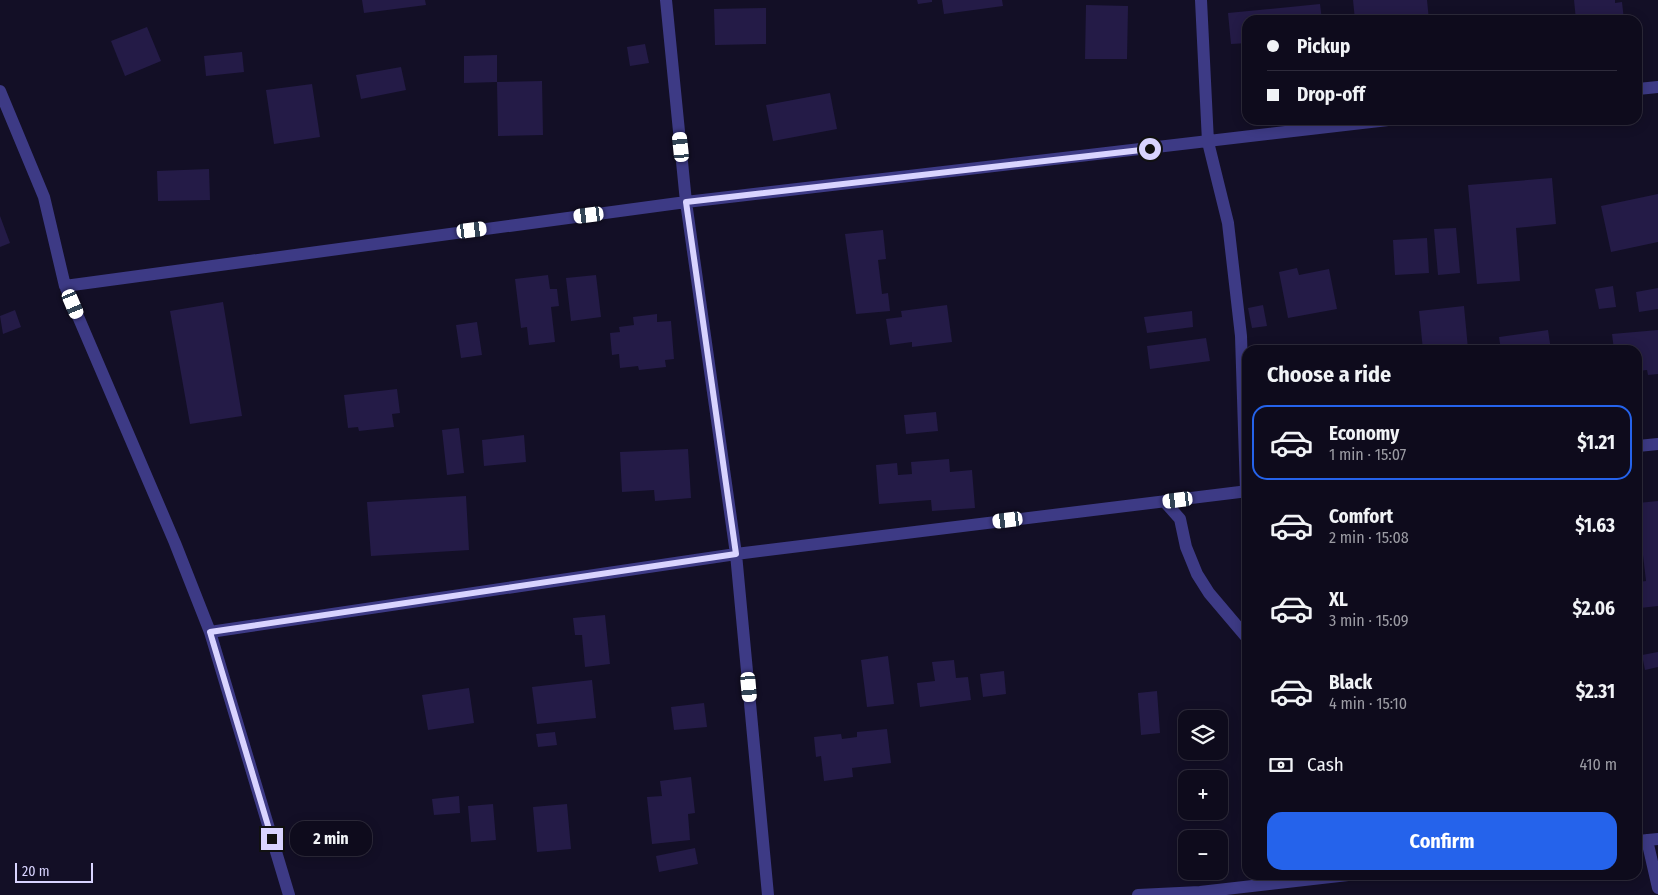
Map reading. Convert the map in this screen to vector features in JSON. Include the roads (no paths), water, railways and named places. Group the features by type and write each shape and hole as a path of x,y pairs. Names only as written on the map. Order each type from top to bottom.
{"street":[{"path":"666,0 686,202 736,554 768,895"},
{"path":"1201,0 1208,142 1228,223 1241,336 1242,362"},
{"path":"1642,89 1658,87"},
{"path":"0,90 44,197 65,286 175,543 210,632 289,895"},
{"path":"65,286 686,202 1347,125"},
{"path":"1642,446 1658,444"},
{"path":"210,632 736,554 1242,492"},
{"path":"1164,501 1180,519 1186,547 1197,574 1209,593 1242,632"},
{"path":"1647,840 1658,888"},
{"path":"1138,895 1265,880"}]}
